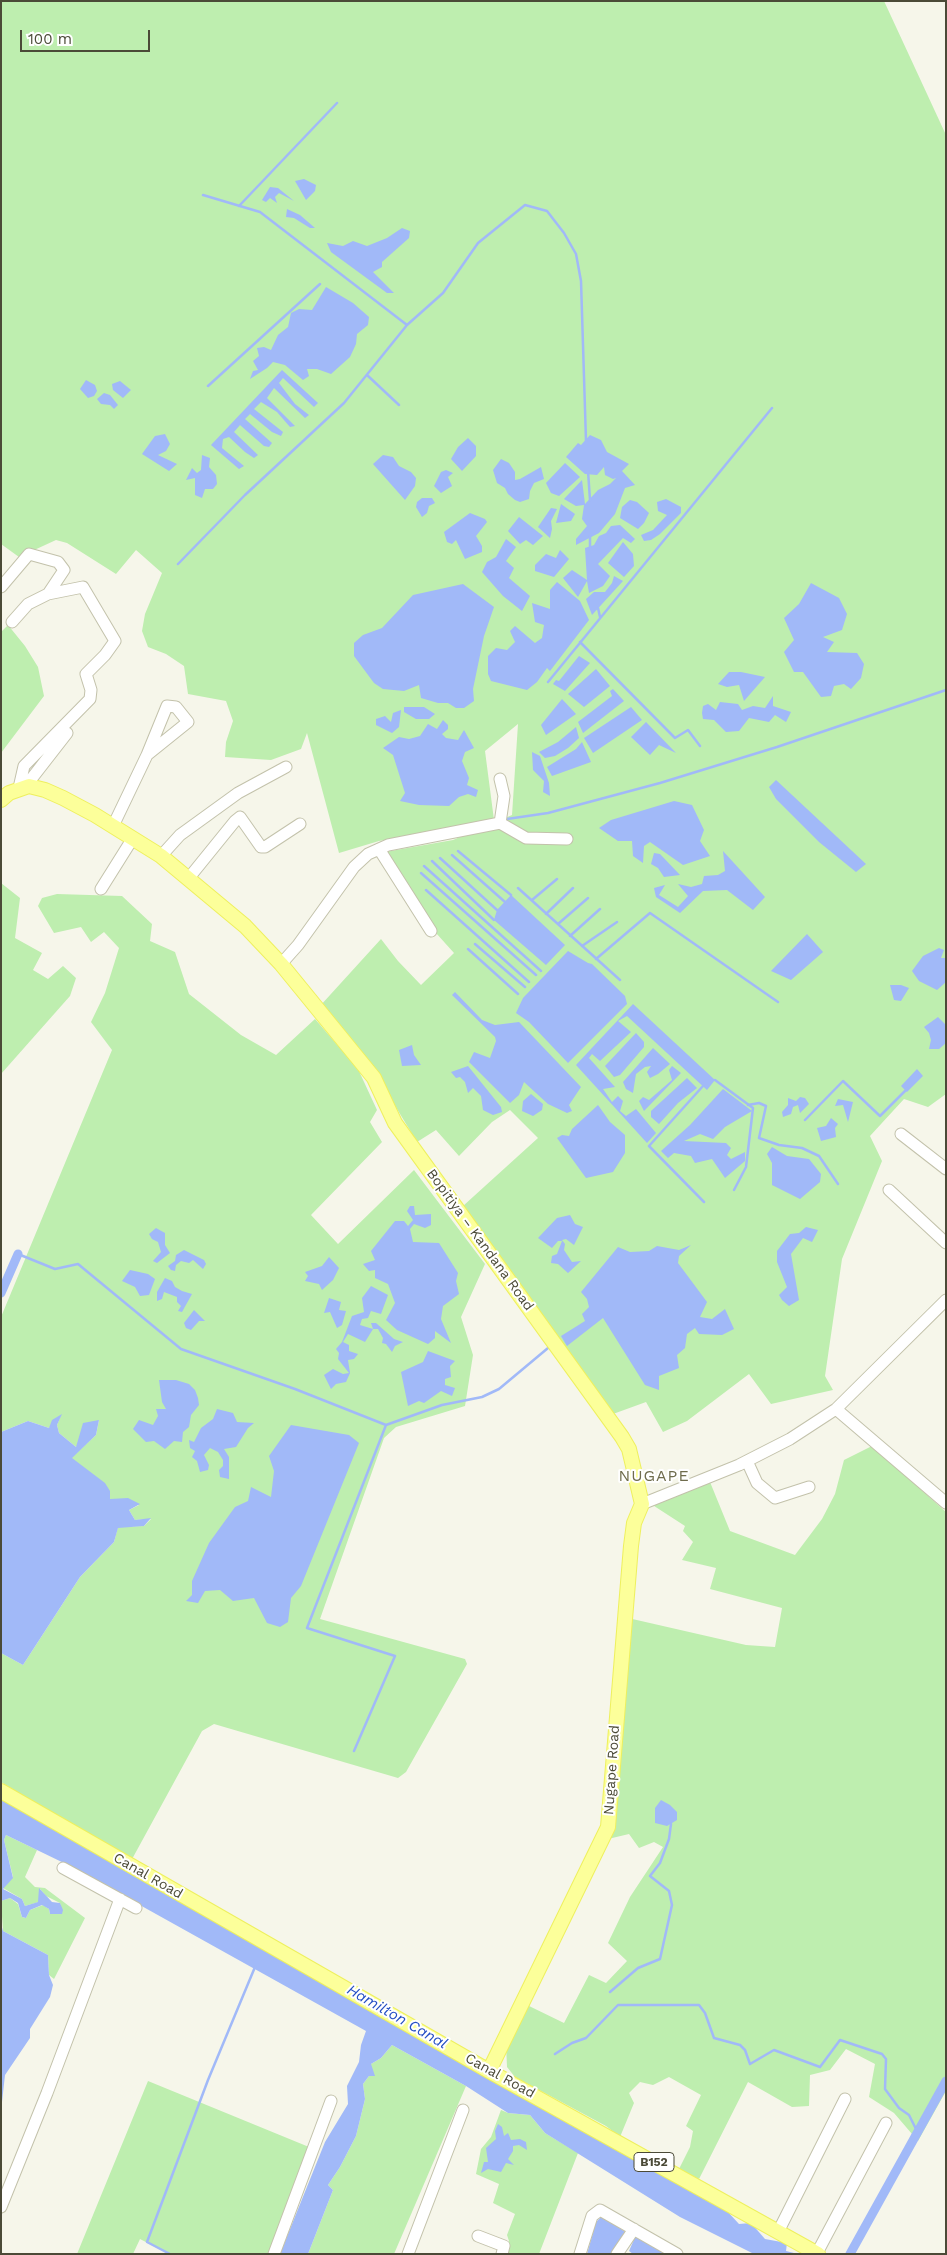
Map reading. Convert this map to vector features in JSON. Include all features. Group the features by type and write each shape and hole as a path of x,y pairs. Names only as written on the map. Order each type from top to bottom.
{"main road":[{"path":"1,800 9,793 22,787"},
{"name":"Bopitiya – Kandana Road","path":"22,787 46,790 113,826 161,856 245,926 281,964 374,1078 395,1123 622,1437 629,1449 642,1504"},
{"name":"Nugape Road","path":"489,2070 608,1826 631,1546 634,1523 642,1504"},
{"name":"Canal Road","path":"1,1791 489,2070 818,2254"}],"street":[{"path":"1,587 29,554 58,562 64,570 48,594"},
{"path":"12,622 28,604 48,594 83,587 115,640 105,655 86,674 91,690 90,700 24,766 22,787"},
{"path":"22,787 67,733"},
{"path":"113,826 148,754"},
{"path":"161,856 180,835 238,793 286,766"},
{"path":"500,779 504,796 500,823"},
{"path":"188,879 234,821 240,817 261,847 265,847 300,824"},
{"path":"281,964 298,945 354,867 368,854 388,845 500,823 526,838 567,839"},
{"path":"101,890 133,838"},
{"path":"379,849 431,931"},
{"path":"900,1134 946,1169"},
{"path":"888,1190 946,1242"},
{"path":"642,1504 747,1461 790,1439 836,1409 945,1302"},
{"path":"836,1409 946,1503"},
{"path":"747,1461 757,1483 775,1498 809,1487"},
{"path":"63,1868 136,1908"},
{"path":"1,2207 47,2093 120,1899"},
{"path":"778,2232 845,2099"},
{"path":"274,2254 331,2101"},
{"path":"408,2254 463,2110"},
{"path":"818,2254 886,2123"},
{"path":"580,2254 592,2216 600,2210 677,2254"},
{"path":"617,2254 634,2229"},
{"path":"478,2236 504,2246 502,2254"}],"green space":[{"path":"1,1 884,1 946,135 946,1094 928,1107 904,1099 870,1136 882,1161 842,1259 825,1376 833,1390 771,1404 749,1374 687,1421 663,1432 646,1402 613,1414 463,1206 538,1138 510,1110 492,1122 459,1156 436,1130 417,1142 394,1104 384,1082 320,1006 381,939 398,961 421,985 454,953 436,933 385,852 453,840 512,815 518,724 485,751 494,820 379,841 339,853 307,733 301,749 271,760 225,757 226,742 233,721 226,701 188,694 184,666 166,654 148,647 142,631 145,614 162,573 136,550 116,574 67,543 56,540 19,557 1,544"},
{"path":"8,625 25,646 38,667 44,696 1,753 1,632"},
{"path":"1,883 20,898 15,938 42,953 33,970 48,979 63,966 76,978 70,996 1,1074"},
{"path":"57,894 122,896 152,924 150,941 175,952 189,994 241,1035 276,1055 315,1019 358,1069 377,1110 370,1122 382,1142 311,1215 338,1244 414,1170 485,1264 461,1317 473,1355 465,1406 396,1427 384,1438 320,1619 465,1659 467,1664 406,1772 398,1778 214,1724 202,1731 131,1861 1,1782 1,1653 23,1665 80,1577 114,1542 118,1527 144,1526 151,1519 135,1520 129,1510 139,1505 109,1500 71,1458 96,1435 99,1420 76,1447 59,1433 57,1425 61,1415 49,1428 28,1421 1,1432 1,1317 112,1050 91,1022 105,993 119,948 104,932 91,942 81,927 54,933 38,906 42,898"},
{"path":"872,1446 946,1512 946,2091 918,2141 894,2113 869,2097 875,2064 846,2049 830,2070 810,2075 809,2106 792,2107 748,2082 699,2179 679,2169 690,2147 693,2131 686,2126 701,2095 669,2077 653,2085 640,2082 629,2093 634,2103 620,2137 606,2126 515,2077 507,2067 506,2044 527,2005 564,2023 589,1975 606,1983 627,1961 608,1943 630,1897 663,1847 654,1842 639,1848 629,1834 608,1839 618,1787 628,1618 746,1645 775,1647 782,1608 710,1589 716,1568 682,1560 693,1542 683,1531 685,1526 651,1504 710,1482 730,1531 795,1555 822,1519 835,1494 844,1460"},
{"path":"6,1835 37,1850 25,1877 35,1887 45,1888 85,1918 54,1979 49,1975 48,1955 3,1931 1,1901 10,1898 18,1904 22,1917 26,1918 30,1910 43,1905 49,1909 50,1914 62,1913 60,1903 46,1896 40,1889 39,1902 25,1906 22,1899 3,1888 13,1877 4,1840"},
{"path":"392,2045 466,2086 394,2254 308,2254 333,2190 328,2185 356,2136 365,2099 363,2084 369,2076 371,2064 381,2058"},
{"path":"148,2081 309,2147 269,2254 169,2254 140,2239 133,2254 77,2254"},
{"path":"501,2110 508,2113 530,2115 545,2133 578,2153 539,2254 505,2254 509,2241 507,2235 515,2214 493,2203 499,2184 476,2174 481,2149 491,2137"}],"water":[{"path":"304,179 316,185 315,191 306,200 295,181"},
{"path":"270,187 278,188 294,201 279,193 275,197 277,203 270,198 266,202 262,200"},
{"path":"287,209 300,215 315,228 310,228 294,218 286,217"},
{"path":"402,228 410,231 409,238 382,262 382,267 373,272 394,293 387,293 331,252 327,243 343,246 353,241 367,246 387,238"},
{"path":"326,287 353,303 369,317 368,325 357,334 356,344 350,357 331,374 317,369 307,369 309,376 303,380 285,365 273,362 250,379 253,371 258,370 253,361 259,356 257,348 264,347 271,350 278,335 288,327 291,313 299,309 312,310"},
{"path":"282,370 318,403 314,407 283,378 279,383 295,404 309,415 305,418 274,388 267,398 295,426 290,427 277,412 261,402 254,409 283,432 281,436 272,432 250,414 245,419 272,443 269,447 264,446 240,425 234,432 258,455 254,458 229,437 223,439 222,448 244,466 239,469 211,445"},
{"path":"86,380 95,385 97,391 94,396 88,398 80,389"},
{"path":"120,381 131,390 123,398 113,390 112,384"},
{"path":"104,393 110,395 118,405 114,409 110,405 101,404 97,399"},
{"path":"165,434 170,444 166,451 158,455 177,464 169,471 142,454 155,436"},
{"path":"590,435 601,440 607,452 629,464 622,471 635,485 625,488 615,514 599,533 576,545 576,539 587,526 582,519 584,505 576,506 564,499 582,480 585,504 598,490 610,484 616,478 613,479 605,475 604,467 597,475 585,474 566,457 578,443 581,445"},
{"path":"468,438 476,446 476,456 462,471 451,459 458,447"},
{"path":"202,455 210,458 209,467 216,475 217,484 213,489 205,489 202,498 195,495 195,478 186,480 192,468 197,473 201,470"},
{"path":"383,455 393,457 399,466 411,472 416,478 415,486 405,500 373,464"},
{"path":"501,459 509,463 515,472 515,480 541,467 544,479 534,483 529,499 520,502 515,500 508,494 505,488 497,483 493,470"},
{"path":"565,463 580,477 559,496 551,493 546,483"},
{"path":"446,470 453,473 448,477 452,486 441,493 434,486 441,472"},
{"path":"422,498 432,498 435,503 429,506 427,513 422,517 416,507 417,502"},
{"path":"666,499 681,507 681,513 660,534 651,540 644,541 641,535 653,530 667,515 658,511 657,502"},
{"path":"630,500 637,502 649,513 644,523 638,529 620,518 622,507"},
{"path":"561,504 575,514 571,521 556,523"},
{"path":"551,508 557,509 551,521 550,538 538,527"},
{"path":"470,513 485,519 487,522 476,536 482,546 482,552 465,559 456,540 452,544 447,542 444,532"},
{"path":"519,517 543,536 533,545 526,540 520,544 508,531"},
{"path":"620,525 635,539 631,543 623,538 598,564 610,576 603,586 589,593 587,581 578,597 563,578 572,570 587,580 585,548 594,545 599,536 606,533 611,526"},
{"path":"506,539 516,547 506,561 514,568 509,578 530,596 522,611 503,596 482,572 487,562 496,557"},
{"path":"623,542 633,554 634,566 624,577 608,563"},
{"path":"560,550 569,559 554,577 535,571 535,565 546,554 556,558"},
{"path":"614,576 623,581 592,615 586,599 594,592 605,592 612,583"},
{"path":"557,582 580,601 589,620 550,671 547,668 537,682 527,690 491,681 488,674 488,656 496,648 507,650 515,642 510,631 515,626 535,643 542,638 544,625 535,622 532,603 550,609 550,590"},
{"path":"811,583 839,598 847,614 842,630 823,637 834,642 827,652 857,653 864,664 861,678 851,689 844,684 834,686 831,696 821,697 803,672 794,672 784,652 794,640 784,618 799,604"},
{"path":"463,584 494,607 484,636 473,689 474,701 464,708 456,708 448,703 438,703 421,698 419,685 404,691 383,689 374,683 354,656 354,643 363,635 382,628 413,595"},
{"path":"579,656 590,663 565,691 553,684 556,680 559,681"},
{"path":"596,669 610,686 584,707 568,694"},
{"path":"729,672 741,672 765,677 744,701 739,685 727,687 718,684"},
{"path":"613,689 624,701 583,733 578,722 612,696 610,691"},
{"path":"773,696 773,706 791,712 786,722 775,715 769,722 749,718 739,731 726,732 714,720 703,719 703,706 708,704 716,710 720,702 738,704 742,710 753,706 765,708"},
{"path":"562,699 576,714 546,735 541,725"},
{"path":"404,707 424,707 435,714 429,719 416,719 404,712"},
{"path":"631,707 642,720 593,753 584,738"},
{"path":"401,710 399,727 392,733 376,725 376,719 385,716 391,722 393,713"},
{"path":"443,720 448,725 448,729 442,734 446,738 458,740 464,730 474,748 465,752 462,761 469,778 467,785 478,790 476,797 468,794 459,797 449,806 419,805 400,801 405,793 393,755 383,748 399,737 409,739 420,736 428,724 437,729"},
{"path":"646,722 676,753 659,745 650,755 631,737"},
{"path":"576,727 579,738 568,748 555,756 545,758 539,752 558,742"},
{"path":"582,742 591,762 552,776 547,767 576,749"},
{"path":"532,752 540,756 549,783 550,796 543,792 544,781 533,770"},
{"path":"776,780 866,864 856,872 819,842 776,799 769,787"},
{"path":"674,801 692,805 704,830 700,841 710,856 683,865 650,842 644,846 643,863 633,856 632,841 618,841 599,828 611,820"},
{"path":"723,851 765,897 753,910 727,890 703,891 680,913 656,897 654,888 665,885 659,895 678,907 688,896 678,884 691,887 702,884 704,876 718,875 725,871"},
{"path":"654,853 660,854 680,875 664,877 658,868 651,864"},
{"path":"511,895 565,945 546,965 494,920 497,910"},
{"path":"807,934 823,952 791,980 771,971"},
{"path":"939,948 944,950 941,958 946,958 946,982 937,990 919,981 912,971 923,956"},
{"path":"568,951 592,964 625,996 627,1004 568,1063 529,1022 516,1013 523,998"},
{"path":"890,985 901,985 909,988 901,1001 894,1000"},
{"path":"455,992 482,1020 495,1025 519,1022 581,1087 569,1105 572,1111 567,1113 548,1104 524,1082 519,1095 510,1103 469,1062 474,1052 490,1058 496,1041 495,1037 452,995"},
{"path":"633,1004 715,1080 707,1090 627,1016 618,1021 631,1032 600,1061 592,1054 589,1058 615,1087 603,1089 612,1102 618,1096 623,1101 620,1111 626,1116 636,1109 656,1133 647,1143 576,1065"},
{"path":"938,1017 946,1025 946,1043 939,1049 929,1049 931,1040 929,1033 924,1027"},
{"path":"636,1033 644,1042 644,1047 620,1075 614,1077 605,1066"},
{"path":"412,1045 414,1055 421,1065 402,1066 399,1050"},
{"path":"653,1048 670,1064 650,1078 647,1072 651,1066 645,1067 636,1074 633,1093 626,1089 623,1082"},
{"path":"468,1066 501,1107 502,1112 493,1115 483,1110 481,1096 473,1088 468,1093 465,1082 460,1077 456,1078 451,1072"},
{"path":"672,1066 681,1073 644,1111 639,1101 643,1097 649,1100 672,1080 669,1070"},
{"path":"917,1069 923,1076 907,1092 901,1086"},
{"path":"687,1078 697,1088 678,1103 659,1124 651,1117 651,1111"},
{"path":"723,1089 752,1111 725,1127 713,1139 700,1134 684,1141 726,1143 731,1148 727,1155 731,1159 745,1152 745,1161 725,1178 712,1159 695,1163 691,1156 674,1153 668,1158 661,1151 690,1125"},
{"path":"531,1094 543,1104 542,1110 533,1116 522,1111 523,1101"},
{"path":"800,1097 805,1098 809,1104 800,1113 798,1105 793,1107 791,1114 783,1117 782,1112 788,1105 788,1098 796,1101"},
{"path":"838,1099 853,1102 848,1122 843,1105 835,1106"},
{"path":"598,1105 610,1122 625,1135 625,1153 613,1172 586,1178 557,1138 562,1135 569,1136 572,1129"},
{"path":"831,1118 838,1124 835,1128 836,1137 821,1141 817,1128 826,1126"},
{"path":"772,1147 787,1156 809,1159 821,1174 820,1182 800,1199 772,1185 772,1163 767,1154"},
{"path":"410,1206 414,1206 415,1215 431,1214 431,1225 425,1228 414,1224 410,1229 413,1242 439,1243 458,1273 456,1281 459,1294 443,1306 441,1319 451,1343 435,1331 435,1338 428,1344 397,1330 386,1320 395,1303 388,1284 375,1278 375,1270 369,1271 363,1264 375,1260 371,1251 395,1221 404,1221 408,1226 413,1220 407,1211"},
{"path":"570,1215 575,1224 583,1227 574,1245 566,1239 562,1240 565,1244 564,1250 572,1262 581,1261 568,1273 558,1264 551,1263 552,1256 557,1254 562,1241 558,1241 552,1248 538,1238 557,1218"},
{"path":"806,1227 818,1230 812,1242 803,1238 791,1254 799,1300 789,1306 779,1295 787,1287 777,1262 777,1251 790,1234 799,1233"},
{"path":"156,1228 165,1233 165,1245 170,1253 157,1263 153,1261 161,1252 158,1242 152,1239 149,1234"},
{"path":"691,1245 679,1256 678,1263 707,1302 700,1317 712,1319 725,1309 734,1329 722,1335 699,1334 695,1328 687,1334 685,1348 677,1355 679,1368 659,1376 659,1390 645,1385 603,1318 567,1346 561,1336 585,1321 582,1314 589,1307 587,1299 581,1292 618,1247 630,1252 649,1251 657,1246 679,1250"},
{"path":"184,1250 204,1260 206,1264 203,1269 193,1260 189,1263 181,1261 176,1265 175,1271 171,1270 168,1266 175,1261 176,1255"},
{"path":"329,1257 339,1268 333,1280 322,1290 319,1284 305,1281 308,1276 305,1272 322,1266"},
{"path":"130,1270 148,1274 155,1279 149,1295 140,1296 135,1287 122,1281"},
{"path":"165,1278 172,1281 175,1287 192,1294 182,1312 178,1311 181,1306 177,1302 177,1297 164,1292 162,1299 157,1301 157,1292"},
{"path":"371,1286 388,1295 381,1314 371,1311 368,1318 362,1319 360,1325 373,1329 365,1342 348,1334 343,1342 349,1345 349,1351 358,1354 354,1359 348,1360 350,1373 346,1382 336,1384 331,1389 324,1375 333,1369 343,1374 349,1373 338,1359 339,1353 336,1349 342,1342 352,1316 364,1312 362,1298"},
{"path":"329,1298 341,1302 339,1310 346,1311 342,1325 337,1328 330,1312 324,1313"},
{"path":"194,1310 205,1321 199,1321 191,1330 186,1328 184,1323"},
{"path":"371,1323 376,1323 394,1339 403,1342 395,1346 392,1352 386,1344 382,1343 383,1338 378,1329 373,1329"},
{"path":"428,1351 455,1361 450,1366 451,1377 445,1379 445,1385 455,1388 452,1396 441,1391 424,1403 419,1401 408,1406 401,1372 423,1362"},
{"path":"159,1380 176,1380 189,1384 195,1390 199,1405 191,1415 189,1427 183,1432 182,1442 174,1441 165,1449 154,1441 146,1442 133,1429 139,1420 153,1425 158,1416 156,1409 166,1409 162,1402"},
{"path":"217,1409 233,1413 237,1422 254,1423 248,1428 236,1447 224,1449 229,1457 229,1479 220,1477 219,1470 223,1466 223,1460 218,1452 210,1448 204,1455 209,1465 208,1470 200,1472 197,1461 192,1457 195,1451 190,1448 189,1440 194,1442 201,1428 213,1419"},
{"path":"62,1414 57,1425 59,1433 76,1447 83,1423 99,1420 96,1435 72,1458 105,1483 110,1491 110,1499 128,1498 140,1504 129,1510 135,1520 151,1518 144,1526 118,1528 114,1542 80,1577 23,1665 1,1653 1,1432 28,1421 49,1428 52,1420"},
{"path":"291,1425 349,1435 359,1443 301,1586 291,1598 288,1622 280,1627 267,1623 254,1598 233,1601 220,1590 205,1591 198,1603 186,1601 192,1595 192,1581 209,1543 235,1507 248,1501 251,1487 271,1497 274,1471 269,1456"},
{"path":"1,1798 727,2211 739,2224 751,2223 765,2239 787,2243 786,2251 798,2254 754,2254 680,2217 545,2133 530,2115 508,2113 466,2086 392,2045 381,2058 371,2064 375,2076 369,2076 363,2084 365,2099 356,2136 328,2185 333,2190 308,2254 280,2254 325,2142 348,2104 347,2086 359,2062 361,2045 366,2031 68,1865 6,1835 4,1840 13,1878 3,1889 22,1899 25,1906 38,1902 39,1888 52,1902 60,1903 63,1910 62,1914 50,1914 49,1909 42,1905 30,1910 26,1918 22,1917 18,1903 10,1898 1,1901"},
{"path":"661,1800 677,1812 677,1820 667,1826 655,1823 655,1808"},
{"path":"1,1924 3,1931 48,1955 49,1975 53,1985 50,1997 30,2029 30,2038 5,2075 1,2111"},
{"path":"498,2124 502,2127 504,2136 508,2133 511,2140 520,2139 526,2142 527,2150 519,2145 513,2146 513,2151 508,2159 514,2165 506,2163 501,2172 488,2169 481,2173 484,2162 488,2162 486,2148 496,2139 495,2131"},
{"path":"602,2216 628,2234 611,2254 587,2254 596,2222"},
{"path":"636,2235 671,2254 633,2254 629,2251"}],"waterway":[{"path":"239,206 337,103"},
{"path":"178,564 245,495 344,403 407,325 260,212 203,195"},
{"path":"407,325 443,293 478,243 525,205 547,211 564,233 576,254 581,281 586,441"},
{"path":"208,386 320,284"},
{"path":"367,375 399,405"},
{"path":"548,682 772,408"},
{"path":"588,471 590,500"},
{"path":"590,536 590,548"},
{"path":"598,608 600,617"},
{"path":"580,642 675,738 688,730 700,746"},
{"path":"507,819 548,813 660,783 777,747 946,690"},
{"path":"458,851 511,895"},
{"path":"452,855 505,902"},
{"path":"440,858 497,910"},
{"path":"432,861 494,920"},
{"path":"424,866 541,971"},
{"path":"421,873 536,975"},
{"path":"532,900 557,879"},
{"path":"518,888 620,980"},
{"path":"546,914 573,888"},
{"path":"426,890 529,982"},
{"path":"558,924 588,898"},
{"path":"570,936 600,909"},
{"path":"596,959 650,913 778,1002"},
{"path":"582,946 617,922"},
{"path":"475,944 525,987"},
{"path":"468,949 518,994"},
{"path":"715,1080 753,1108 746,1167 734,1190"},
{"path":"805,1120 843,1081 880,1116 907,1089"},
{"path":"703,1086 649,1146 704,1202"},
{"path":"748,1105 759,1103 766,1106 759,1138 779,1145 802,1148 819,1156 838,1184"},
{"path":"18,1254 55,1269 78,1264 181,1349 295,1389 386,1425 307,1628 395,1656 354,1751"},
{"path":"1,1293 18,1254"},
{"path":"386,1425 442,1405 482,1397 499,1389 548,1348"},
{"path":"610,1992 638,1968 660,1959 672,1905 669,1891 650,1876 660,1863 669,1839 671,1824"},
{"path":"170,2254 147,2242 208,2080 255,1967"},
{"path":"555,2054 572,2043 586,2038 618,2005 699,2005 705,2013 714,2038 740,2045 745,2050 750,2064 774,2050 820,2067 840,2040 882,2054 886,2059 885,2089 899,2108 909,2115 918,2133"},
{"path":"850,2254 946,2081"}],"district":[{"name":"NUGAPE","path":"654,1476"}],"water label":[{"name":"Hamilton Canal","path":"397,2017"}]}
